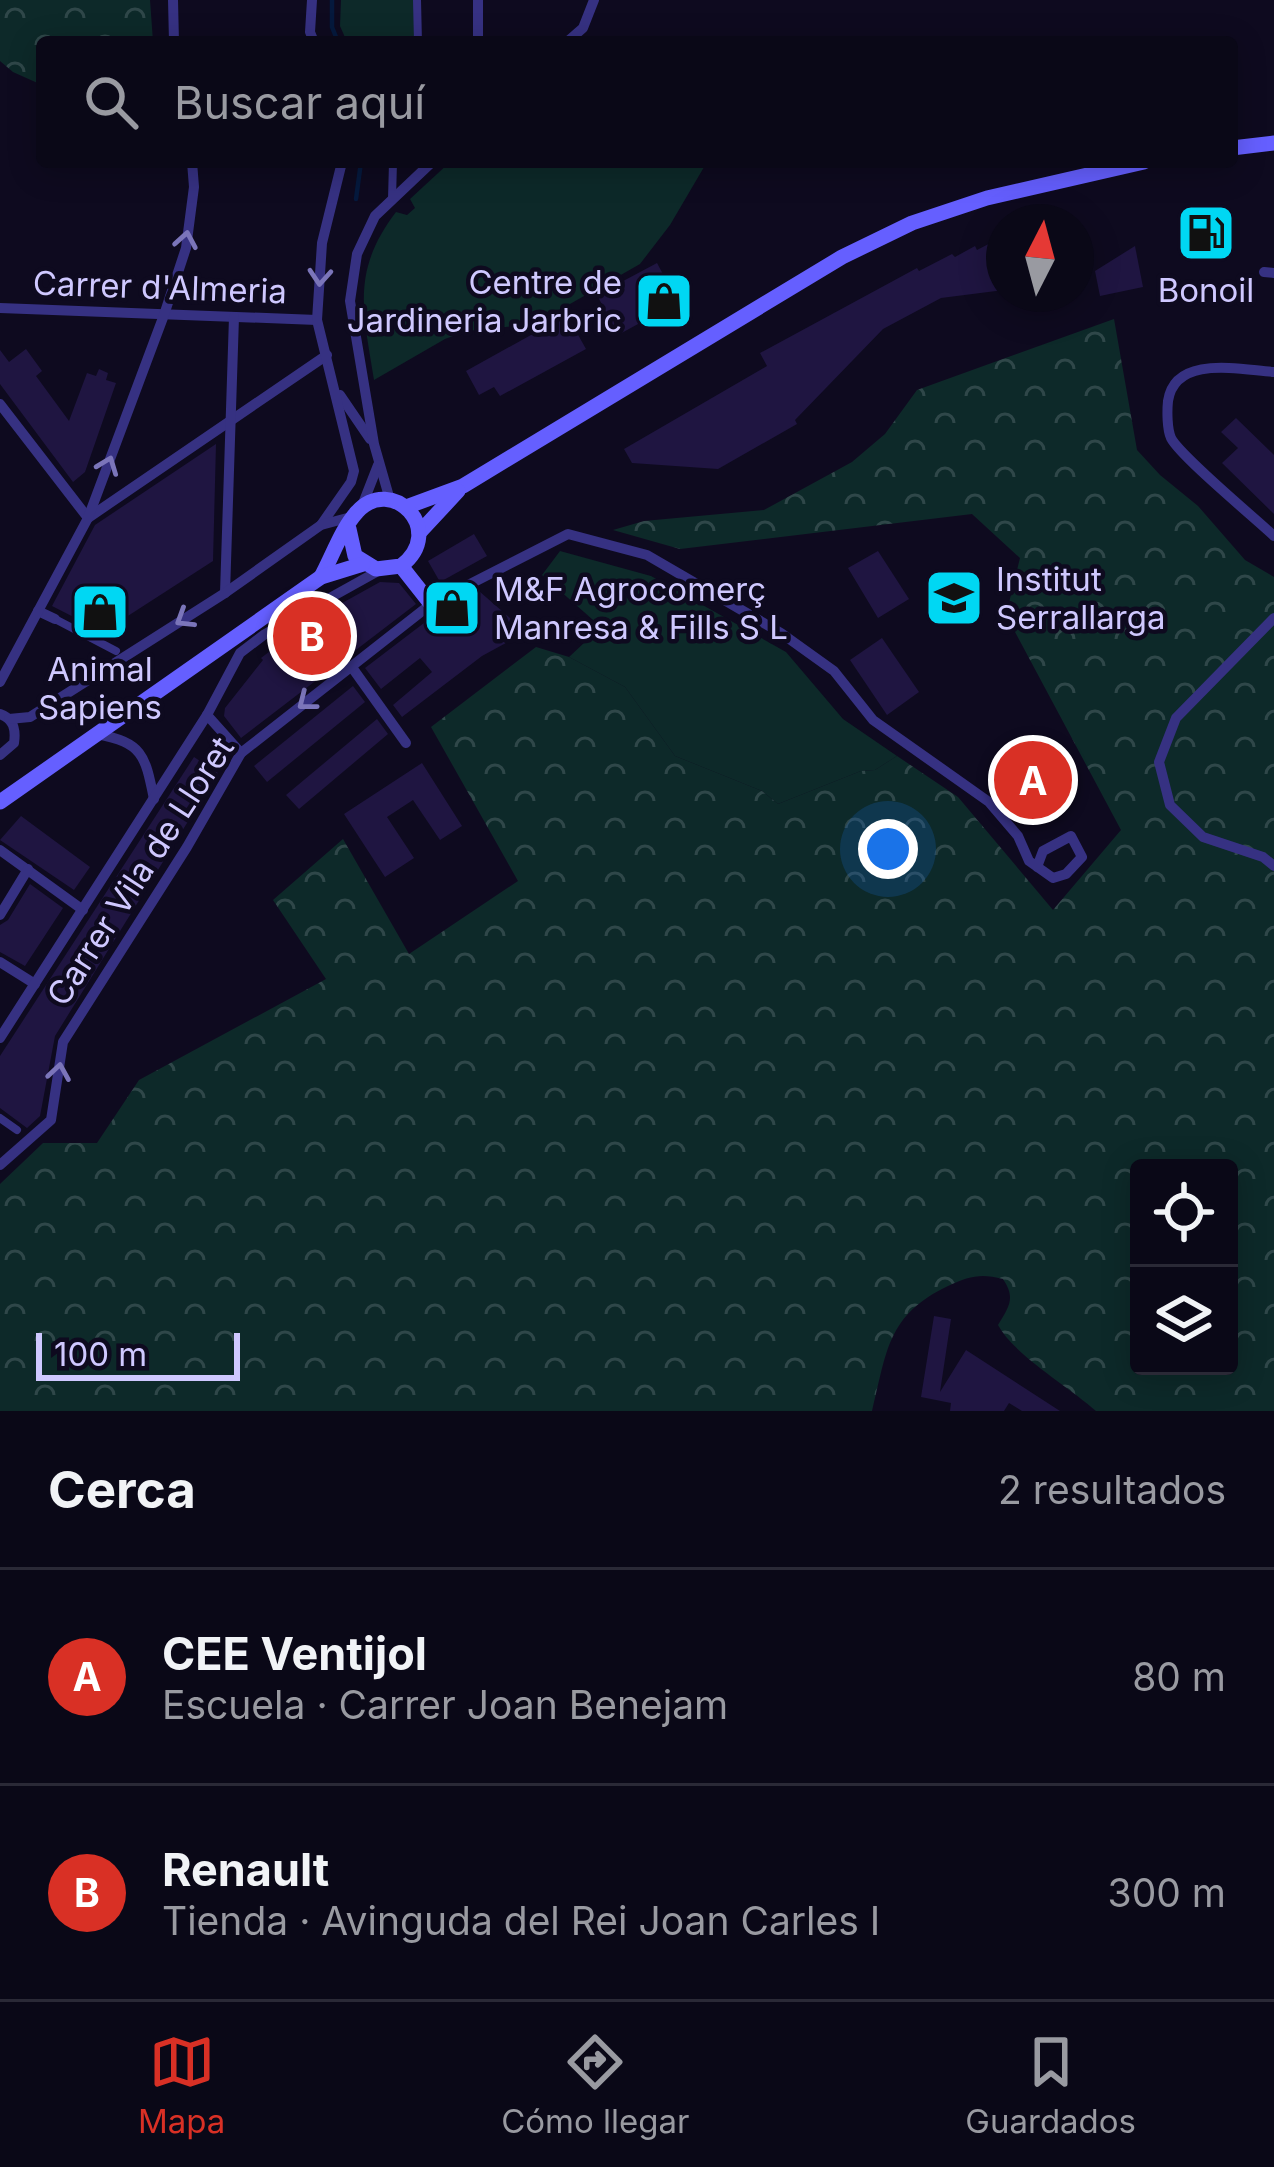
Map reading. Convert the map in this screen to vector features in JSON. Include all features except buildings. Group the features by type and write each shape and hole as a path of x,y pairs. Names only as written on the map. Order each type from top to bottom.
{"main road":[{"path":"1238,147 1274,143"},
{"path":"321,578 355,518 372,502 398,504 463,486 842,257 912,223 987,198 1118,168"},
{"path":"419,533 463,486"},
{"path":"355,518 350,547 363,564 380,570 401,566 415,553 419,533 417,521 398,504"},
{"path":"3,798 321,578 363,564"},
{"path":"401,566 431,604"}],"street":[{"path":"173,0 174,36"},
{"path":"312,0 312,36"},
{"path":"417,0 418,36"},
{"path":"478,0 478,36"},
{"path":"574,36 583,28 594,0"},
{"path":"0,682 88,518 187,248 192,168"},
{"path":"4,716 30,717 225,592 321,525 351,482 354,470 317,320 322,243 341,168"},
{"path":"392,200 393,168"},
{"path":"398,504 378,465 350,301 357,254 375,216 426,168"},
{"name":"Carrer d'Almeria","path":"0,308 317,320"},
{"path":"225,592 234,317"},
{"path":"88,518 327,356"},
{"path":"1274,372 1192,370 1168,395 1172,439 1274,536"},
{"path":"335,388 374,444"},
{"path":"0,404 88,518"},
{"path":"321,525 355,518 378,465"},
{"name":"Carrer Vila de Lloret","path":"0,1165 51,1120 63,1042 241,753 431,604 568,534 647,556 781,633 834,671 873,720 989,802 1037,867"},
{"path":"0,1038 207,715 240,653 380,570"},
{"path":"38,611 116,651"},
{"path":"1274,618 1176,718 1159,762 1170,805 1203,838 1263,857 1274,866"},
{"path":"351,666 406,743"},
{"path":"207,715 241,753"},
{"path":"0,754 14,743 16,730 4,716"},
{"path":"97,734 128,741 142,753 154,799"},
{"path":"0,850 83,910"},
{"path":"0,915 28,869"},
{"path":"0,962 35,984"},
{"path":"0,1118 17,1130"}],"green space":[{"path":"0,0 150,0 153,36 36,36 36,82 0,61"},
{"path":"341,0 415,0 416,36 344,36"},
{"path":"444,168 703,168 640,264 535,324 467,331 374,380 364,312 366,273 396,212 407,215 415,208 410,199"},
{"path":"1114,319 1137,450 1198,506 1245,560 1274,577 1274,1411 1096,1411 1006,1336 998,1325 1010,1302 1007,1286 1003,1279 981,1276 928,1297 901,1322 887,1353 872,1411 0,1411 0,1184 43,1143 97,1143 139,1080 326,979 273,900 343,839 409,954 518,881 431,727 536,647 569,657 625,687 675,756 762,791 778,804 861,771 875,770 897,756 958,797 1053,910 1121,830 1006,615 1020,558 972,514 680,549 613,530 644,521 764,510 852,462 885,434 917,390"},
{"path":"560,551 651,576 786,652 843,719 897,756 875,770 861,771 778,804 762,791 675,756 625,687 569,657 601,627 542,575"}],"waterway":[{"path":"332,0 336,36"},
{"path":"356,199 360,168"}],"place":[{"name":"Bonoil","path":"1206,233"},
{"name":"Centre de Jardineria Jarbric","path":"664,301"},
{"name":"Institut Serrallarga","path":"954,598"},
{"name":"M&F Agrocomerç Manresa & Fills S L","path":"452,608"},
{"name":"Animal Sapiens","path":"100,612"},
{"name":"Renault","path":"312,636"},
{"name":"CEE Ventijol","path":"1033,780"}]}
